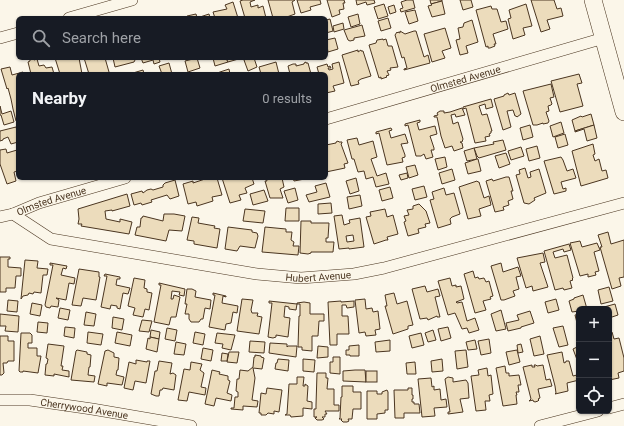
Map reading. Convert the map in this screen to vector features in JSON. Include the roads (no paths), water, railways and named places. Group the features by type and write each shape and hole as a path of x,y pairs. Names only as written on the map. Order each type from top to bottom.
{"main road":[{"path":"593,0 624,112"}],"street":[{"path":"76,16 132,0"},
{"path":"0,38 16,34"},
{"name":"Olmsted Avenue","path":"328,118 604,38"},
{"name":"Olmsted Avenue","path":"0,217 13,214 39,203 118,180"},
{"name":"Hubert Avenue","path":"13,214 51,238 256,274 301,278 354,274 384,268 624,203"},
{"name":"Cherrywood Avenue","path":"0,400 30,400 191,426"},
{"path":"612,407 624,404"},
{"path":"540,426 586,414"}]}
